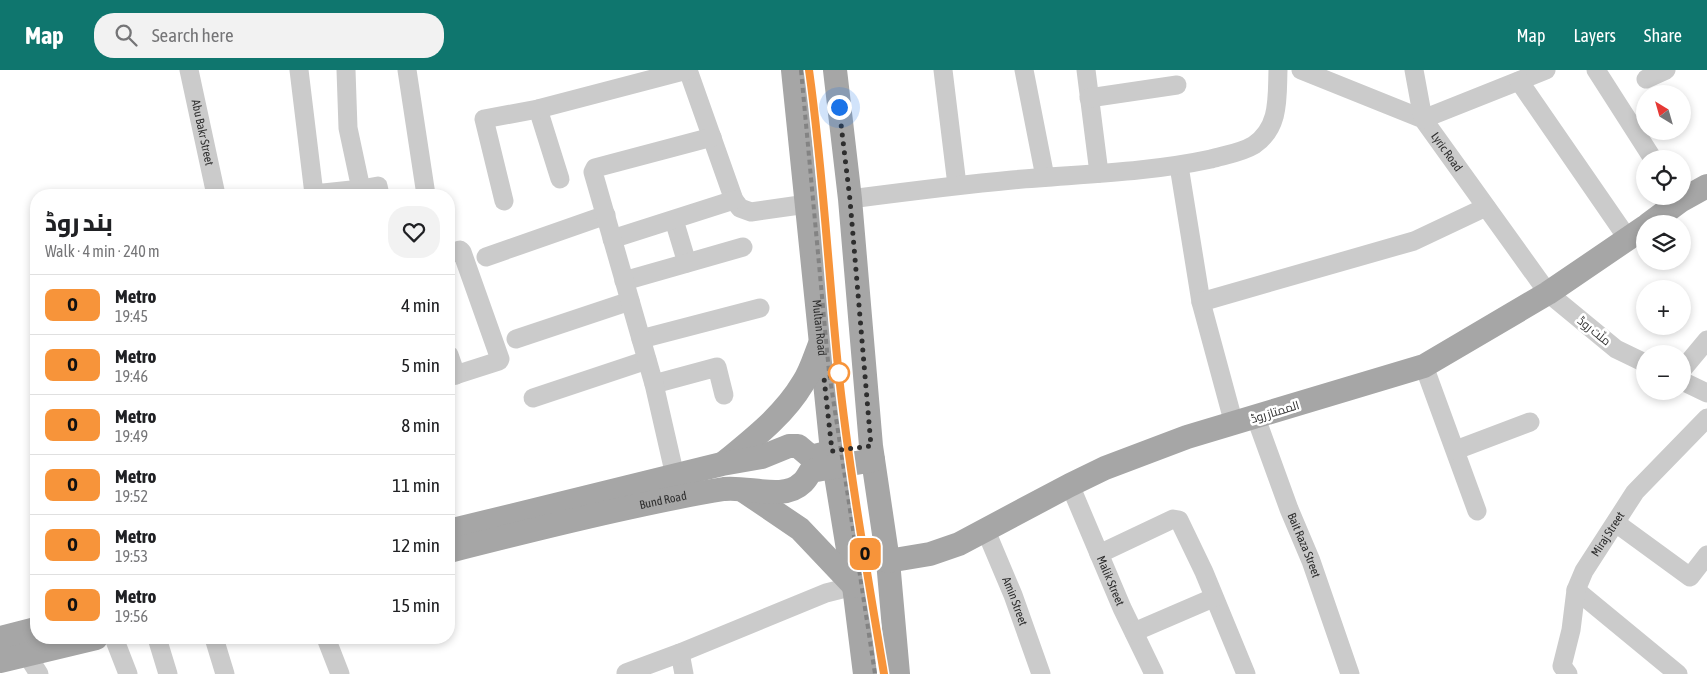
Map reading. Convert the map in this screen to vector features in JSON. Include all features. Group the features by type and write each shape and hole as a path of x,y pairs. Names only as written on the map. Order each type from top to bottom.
{"main road":[{"name":"Multan Road","path":"793,70 833,459 854,586 865,674"},
{"path":"835,70 850,200 872,453 888,561 898,674"},
{"path":"1691,193 1707,186"},
{"path":"1659,215 1671,205"},
{"name":"الممتاز روڈ","path":"888,561 930,554 959,544 1105,468 1169,444 1424,366 1548,292 1636,234"},
{"path":"722,464 756,437 783,411 804,382 820,341"},
{"name":"Bund Road","path":"455,530 722,464 762,457 789,446 798,446 811,456 833,459 872,453"},
{"name":"Bund Road","path":"455,549 669,499 739,488 768,492 793,490 802,484 812,471 833,459"},
{"path":"739,488 800,528 854,586"},
{"path":"0,638 30,630"},
{"path":"0,661 33,664 81,644"}],"street":[{"name":"Abu Bakr Street","path":"189,70 215,189"},
{"path":"298,70 313,189"},
{"path":"346,70 348,128 361,189 378,186 379,189"},
{"path":"407,70 425,189"},
{"path":"504,201 484,119 538,110 687,70 734,200 740,208 751,212 807,204"},
{"path":"943,70 957,185"},
{"path":"1024,70 1045,178"},
{"path":"1086,70 1099,173"},
{"path":"850,200 957,185 1179,166 1237,153 1253,146 1272,126 1277,109 1278,70"},
{"name":"Lyric Road","path":"1301,70 1423,119 1548,292"},
{"path":"1414,70 1423,119 1546,70"},
{"path":"1596,70 1647,150"},
{"path":"1646,79 1666,70"},
{"path":"1519,81 1636,232"},
{"path":"1090,98 1177,85"},
{"path":"538,110 560,179"},
{"path":"675,476 654,384 593,172 595,168 712,137"},
{"name":"Bait Raza Street","path":"1179,166 1201,302 1245,421 1289,508 1311,561 1350,674"},
{"path":"612,239 734,200"},
{"path":"1201,302 1414,241 1486,207"},
{"path":"486,257 606,215"},
{"path":"674,220 687,263"},
{"path":"624,281 743,247"},
{"path":"455,252 460,250 462,252 500,359 499,361 455,375"},
{"name":"ملّت روڈ","path":"1548,292 1616,349 1636,358"},
{"path":"516,339 630,301"},
{"path":"641,339 760,308"},
{"path":"1691,359 1707,340"},
{"path":"534,398 646,360"},
{"path":"1424,366 1477,511"},
{"path":"654,384 716,367 724,395"},
{"path":"1691,385 1707,392"},
{"name":"Miraj Street","path":"1559,671 1571,630 1576,590 1584,571 1635,492 1707,418"},
{"path":"1456,450 1530,422"},
{"name":"Malik Street","path":"1070,485 1099,554 1154,674"},
{"path":"1099,554 1176,518 1179,520 1204,572 1213,598 1246,674"},
{"path":"1616,523 1690,578 1707,555"},
{"name":"Amin Street","path":"986,530 1041,674"},
{"path":"626,673 826,593 854,586"},
{"path":"1576,590 1678,674"},
{"path":"1134,632 1213,598"},
{"path":"116,644 128,674"},
{"path":"160,644 168,674"},
{"path":"216,644 225,674"},
{"path":"328,644 340,674"},
{"path":"680,653 684,674"}],"railway":[{"path":"801,70 829,372 875,674"},
{"path":"809,70 818,144 842,406 884,674"}],"metro line":[{"name":"O","path":"809,70 826,229 838,369 854,490 884,674"}],"route":[{"path":"839,107 850,200 871,446 832,451 824,378 839,373"}]}
